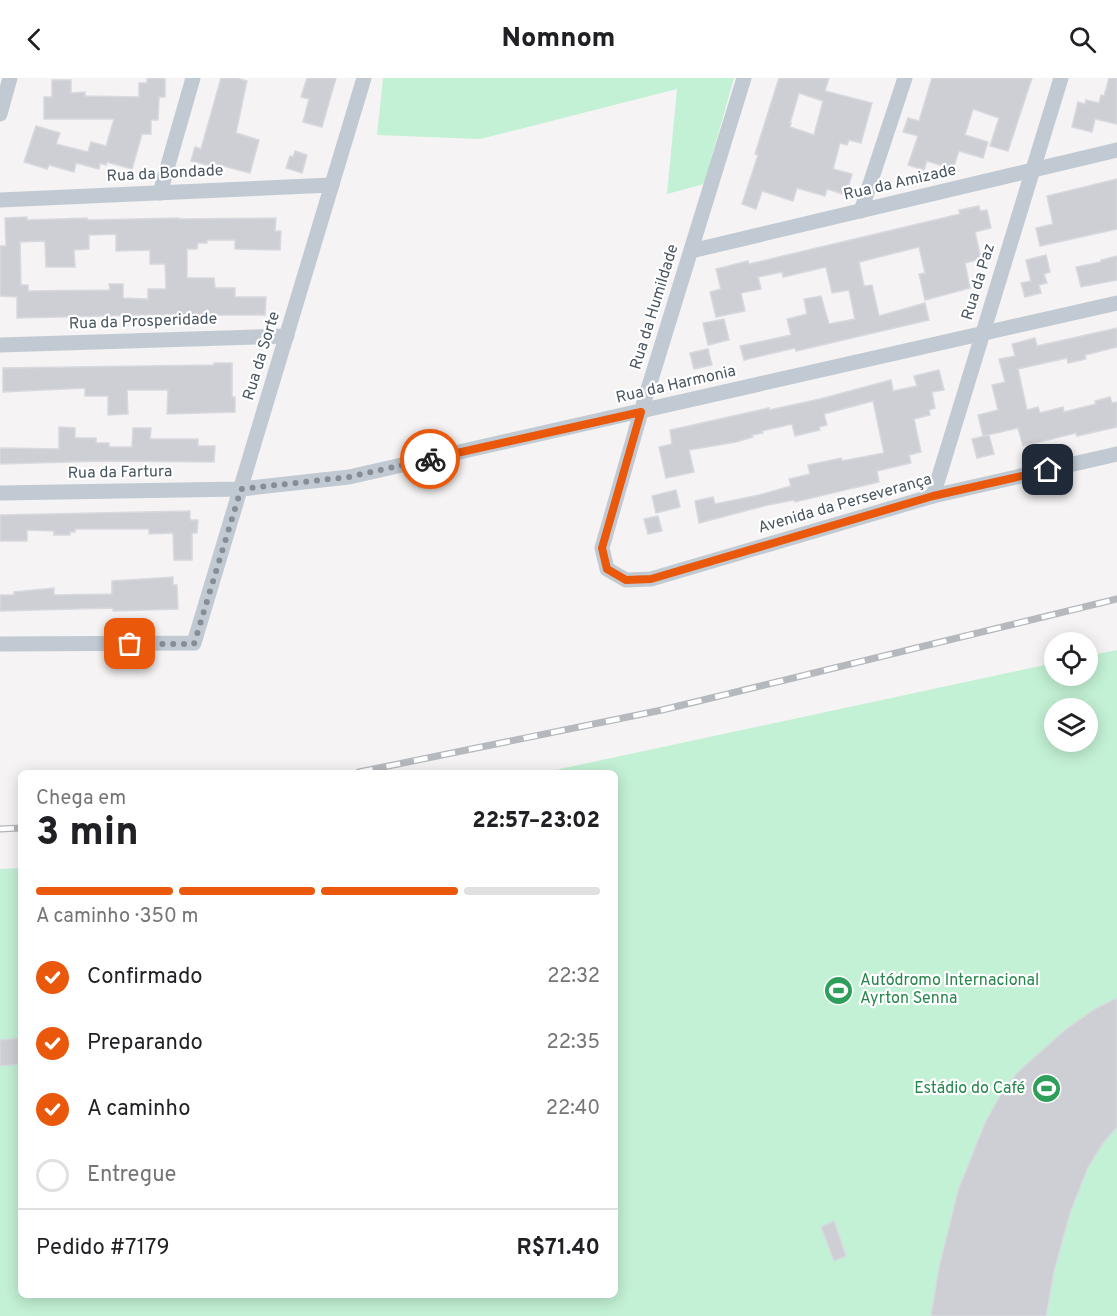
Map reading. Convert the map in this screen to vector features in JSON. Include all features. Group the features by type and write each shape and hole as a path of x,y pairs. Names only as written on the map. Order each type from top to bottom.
{"street":[{"path":"0,114 10,78"},
{"path":"160,193 193,78"},
{"name":"Rua da Sorte","path":"0,644 194,644 364,78"},
{"name":"Rua da Humildade","path":"602,548 641,412 744,78"},
{"path":"861,211 905,78"},
{"name":"Rua da Paz","path":"933,496 1061,78"},
{"name":"Rua da Amizade","path":"691,251 1117,150"},
{"name":"Rua da Bondade","path":"0,200 332,185"},
{"name":"Rua da Harmonia","path":"241,489 349,477 1117,303"},
{"name":"Rua da Prosperidade","path":"0,345 287,336"},
{"name":"Avenida da Perseverança","path":"602,548 607,569 626,580 651,579 933,496 1117,454"},
{"name":"Rua da Fartura","path":"0,494 241,489"}],"green space":[{"path":"383,78 734,78 704,184 667,194 677,89 480,139 377,135"},
{"name":"Autódromo Internacional Ayrton Senna","path":"1117,650 1117,1316 0,1316 0,869 18,868 18,1298 618,1298 618,770 555,770 1044,665 1044,686 1098,686 1098,654"}],"building":[{"path":"147,78 165,78 165,97 159,97 158,120 151,120 151,134 142,134 132,169 107,162 106,165 100,163 99,169 76,163 74,172 49,165 47,169 24,162 36,126 60,133 56,144 88,152 91,142 106,146 114,119 44,119 44,97 52,97 52,80 71,80 71,93 85,92 85,96 139,97 139,83 147,83"},
{"path":"221,78 237,78 247,81 236,133 259,140 250,173 212,163 211,166 191,161 195,147 201,149"},
{"path":"307,78 336,78 322,127 303,122 309,99 301,97"},
{"path":"779,78 829,78 825,91 872,103 861,143 849,140 847,145 840,143 833,169 852,174 846,195 827,189 825,196 797,188 793,201 762,191 756,209 742,204 758,155 755,154","holes":["799,93 823,101 814,135 790,127"]},
{"path":"932,78 1032,78 1008,151 990,146 999,118 973,109 965,135 988,142 983,158 959,151 953,169 927,161 924,170 908,165 918,136 903,132 908,118 919,121"},
{"path":"1109,78 1117,78 1117,124 1095,119 1092,132 1072,127 1078,102 1085,104 1086,100 1099,103 1101,95 1104,96"},
{"path":"295,151 307,155 302,173 286,168 290,156 293,157"},
{"path":"1117,179 1117,229 1040,246 1036,228 1053,224 1047,196"},
{"path":"979,206 980,211 987,210 991,228 975,232 981,259 965,263 970,288 925,300 919,274 925,273 919,247 859,262 864,286 872,285 879,316 925,303 929,320 796,351 795,348 744,360 740,346 791,335 787,319 807,314 804,299 821,296 829,324 855,319 849,290 832,293 826,267 783,277 782,272 758,277 761,289 741,293 745,311 716,317 710,292 721,289 716,269 748,261 749,264 960,214 959,210"},
{"path":"27,217 27,220 87,218 88,220 276,218 275,231 281,231 280,250 235,249 235,240 207,240 207,243 198,243 197,249 187,249 187,278 214,278 215,288 235,288 235,297 266,297 265,315 17,318 17,297 0,296 0,246 6,246 5,218","holes":["116,234 116,251 150,250 150,264 165,264 166,289 148,289 148,299 123,298 123,284 109,284 110,290 28,291 28,285 21,285 20,242 45,241 46,267 75,267 74,250 89,249 89,235"]},
{"path":"1046,255 1050,272 1044,274 1047,283 1039,285 1041,293 1025,297 1021,283 1031,281 1026,260"},
{"path":"1117,256 1117,280 1081,287 1076,267"},
{"path":"724,319 729,340 708,345 703,323"},
{"path":"1117,328 1117,347 1085,355 1086,359 1068,363 1067,358 1018,369 1027,410 1038,407 1040,413 1063,407 1064,412 1096,404 1095,401 1110,397 1112,403 1117,402 1117,427 1077,436 1076,433 1023,446 1018,428 983,436 978,415 998,410 992,385 1005,382 999,359 1015,356 1012,344 1035,338 1037,346"},
{"path":"708,349 712,365 694,369 690,353"},
{"path":"214,363 232,363 232,397 235,397 235,412 167,414 168,390 127,390 128,414 108,415 108,396 85,396 85,388 3,392 3,368 214,365"},
{"path":"939,370 944,390 932,392 935,408 929,410 930,415 914,419 921,452 909,455 911,463 877,471 879,482 795,502 794,500 768,505 699,523 695,501 713,497 715,504 759,495 791,486 789,479 810,474 808,465 884,453 873,401 824,414 827,425 819,427 820,430 795,436 792,424 762,431 763,433 736,442 689,450 694,472 666,478 659,447 672,444 670,430 820,399 891,380 893,391 917,386 914,376"},
{"path":"59,427 75,428 75,438 96,438 96,443 109,443 109,447 132,447 133,428 151,428 150,439 198,439 198,446 215,446 214,462 102,461 0,464 0,448 59,449"},
{"path":"989,435 994,454 977,458 972,439"},
{"path":"676,490 680,507 656,513 652,496"},
{"path":"190,511 190,520 198,520 197,533 192,533 192,560 174,560 173,533 149,534 149,529 75,529 75,532 70,532 70,535 54,535 54,531 27,530 27,541 0,541 0,515"},
{"path":"658,516 662,531 648,534 644,519"},
{"path":"173,577 173,585 177,585 178,609 0,611 0,595 14,595 14,592 54,588 54,595 112,594 112,581"},
{"path":"1117,998 1117,1127 1103,1143 1088,1167 1070,1213 1054,1271 1046,1316 931,1316 939,1268 958,1191 985,1123 1000,1096 1017,1073 1065,1030 1095,1009"},
{"path":"18,1038 18,1064 0,1066 0,1040"},
{"path":"834,1221 846,1256 834,1261 821,1227"}],"railway":[{"path":"369,770 662,710 1117,599"},
{"path":"0,829 18,828"}],"way so far":[{"path":"130,644 194,644 241,489 349,477 430,459"}],"place":[{"name":"Autódromo Internacional Ayrton Senna","path":"839,990"},
{"name":"Estádio do Café","path":"1046,1089"}],"route":[{"path":"430,459 641,412 602,548 607,569 626,580 651,579 933,496 1048,470"}]}
